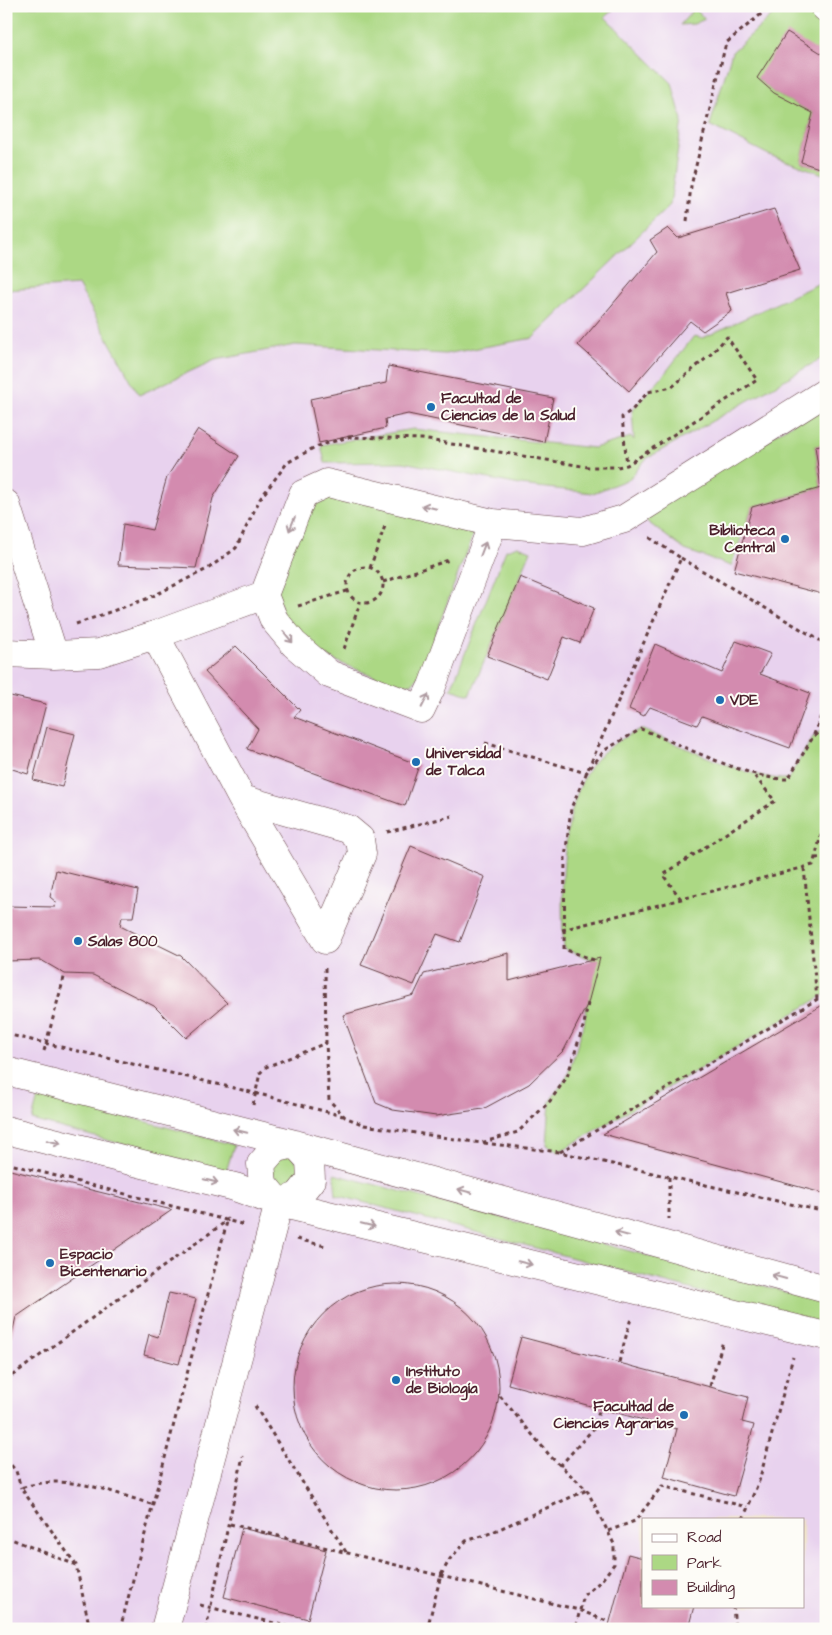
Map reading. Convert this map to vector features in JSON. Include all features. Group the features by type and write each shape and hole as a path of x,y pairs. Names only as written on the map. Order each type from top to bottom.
{"lane":[{"path":"493,523 432,686 421,709 329,674 294,644 274,620 264,595 304,494 327,483 493,523 584,531 624,519 826,392"},
{"path":"6,504 54,655"},
{"path":"6,653 54,655 99,652 155,636 264,595"},
{"path":"155,636 242,799 325,940"},
{"path":"242,799 348,829 360,839 362,854 325,940"},
{"path":"6,1071 295,1144 826,1289"},
{"path":"6,1130 235,1187 279,1203 826,1336"},
{"path":"279,1203 298,1196 311,1180 310,1160 295,1144"},
{"path":"279,1203 263,1184 261,1164 274,1149 295,1144"},
{"path":"166,1629 279,1203"}],"path":[{"path":"687,221 691,186 726,43 771,6"},
{"path":"727,336 757,380 627,465 622,417 632,410 648,392 672,386 710,355 727,336"},
{"path":"624,519 680,558 826,644"},
{"path":"370,568 386,522"},
{"path":"594,960 564,949 562,930 565,858 571,808 680,558"},
{"path":"383,582 451,560"},
{"path":"359,568 370,568 378,573 383,582 381,594 372,602 360,603 355,600 348,590 350,575 359,568"},
{"path":"292,608 348,590"},
{"path":"341,657 360,603"},
{"path":"586,772 605,750 641,729 752,773 774,780 788,779 812,737 826,702"},
{"path":"812,737 826,727"},
{"path":"485,742 586,772"},
{"path":"681,900 663,876 775,801 752,773"},
{"path":"360,839 452,816"},
{"path":"562,930 813,865 826,816"},
{"path":"815,858 826,858"},
{"path":"804,868 817,999"},
{"path":"325,940 326,1043 329,1100 345,1117"},
{"path":"559,1152 826,994"},
{"path":"481,1143 518,1132 550,1101 566,1077 584,1024 588,1003"},
{"path":"6,1034 255,1093 345,1117 364,1125 481,1143 559,1152 826,1212"},
{"path":"6,1163 228,1220"},
{"path":"669,1177 669,1247"},
{"path":"6,1380 228,1220"},
{"path":"120,1629 228,1220"},
{"path":"619,1362 631,1318"},
{"path":"710,1386 724,1340"},
{"path":"743,1518 759,1481 793,1357"},
{"path":"500,1396 560,1466 587,1490 614,1544 614,1564 602,1582 584,1595 575,1629"},
{"path":"253,1403 346,1552"},
{"path":"560,1466 594,1429 600,1409"},
{"path":"6,1459 16,1471 21,1488 76,1565 90,1629"},
{"path":"21,1488 50,1482 81,1484 154,1505"},
{"path":"608,1531 635,1521 662,1486 747,1507"},
{"path":"427,1629 441,1575 450,1559 466,1541 488,1534 587,1490"},
{"path":"230,1524 580,1610 609,1622"},
{"path":"6,1537 76,1565"},
{"path":"175,1598 299,1629"},
{"path":"732,1608 735,1629"}],"shaded area":[{"name":"Universidad de Talca","path":"6,6 826,6 826,1629 6,1629"}],"green space":[{"path":"6,6 617,6 605,17 672,83 682,120 670,205 533,338 445,354 295,345 215,360 139,395 78,285 6,290"},
{"path":"690,6 697,6 695,9 705,19 694,24 680,25 693,10"},
{"path":"783,6 810,6 826,21 826,56 757,78 774,93 813,113 801,162 822,169 826,159 826,175 769,155 710,125 732,52"},
{"path":"826,280 826,356 646,459 629,479 593,493 520,485 403,462 325,463 321,445 413,429 594,448 631,437 634,440 632,410 666,372 694,336 703,338"},
{"path":"826,403 826,444 815,446 821,488 752,507 731,566 685,550 641,517"},
{"path":"327,492 466,526 473,534 420,675 413,683 398,686 336,661 310,647 284,620 276,587 311,500"},
{"path":"518,546 531,551 470,695 451,689 506,550"},
{"path":"826,727 826,994 559,1152 547,1145 550,1101 567,1077 584,1024 594,960 564,949 562,907 564,859 571,813 578,792 591,766 610,747 641,729 735,768 773,778 788,779 813,737"},
{"path":"6,1086 14,1088 7,1115 6,1114"},
{"path":"39,1093 234,1145 226,1172 32,1120"},
{"path":"288,1150 307,1175 280,1191 267,1164"},
{"path":"334,1174 826,1302 826,1325 336,1195"}],"building":[{"path":"787,32 826,56 826,159 822,169 801,162 813,113 774,93 757,78"},
{"path":"774,209 800,270 726,293 732,311 703,331 690,321 629,391 578,345 657,252 650,240 668,228 678,238"},
{"name":"Facultad de Ciencias de la Salud","path":"388,366 553,398 544,442 408,414 385,419 386,428 319,443 310,399 386,383"},
{"path":"198,429 239,456 213,498 196,568 118,565 123,524 152,530 167,477"},
{"name":"Biblioteca Central","path":"826,444 826,595 734,571 752,507 821,488 815,446"},
{"path":"520,577 594,608 580,643 564,637 547,679 487,656"},
{"name":"VDE","path":"736,641 771,654 760,674 810,693 790,748 702,716 697,725 650,707 644,716 629,709 655,644 722,673"},
{"path":"236,646 300,710 294,717 419,765 405,806 247,749 258,729 205,672"},
{"path":"6,695 46,704 28,774 6,767"},
{"path":"47,727 75,734 62,787 33,780"},
{"path":"6,822 11,823 7,837 6,837"},
{"path":"411,846 485,877 460,942 437,934 414,985 361,965"},
{"name":"Salas 800","path":"56,870 138,890 133,917 122,917 120,926 181,956 227,1003 186,1038 154,1006 93,975 65,974 41,960 6,961 6,906 55,907 56,902 50,897"},
{"path":"509,953 509,981 600,958 588,1003 564,1050 529,1084 483,1109 436,1116 393,1110 376,1103 343,1015 414,995 424,974"},
{"path":"826,1003 826,1194 603,1134"},
{"name":"Espacio Bicentenario","path":"6,1169 172,1210 16,1317 10,1342 6,1340"},
{"name":"Instituto de Biología","path":"386,1284 406,1284 426,1288 445,1296 469,1314 487,1338 495,1357 499,1387 495,1417 487,1436 469,1460 445,1478 426,1486 406,1490 386,1490 366,1486 347,1478 331,1467 316,1452 305,1436 297,1417 293,1397 293,1377 297,1357 305,1338 316,1322 331,1307 347,1296 366,1288"},
{"path":"169,1293 196,1299 179,1364 144,1355 149,1334 158,1337"},
{"name":"Facultad de Ciencias Agrarias","path":"521,1337 748,1397 742,1422 754,1425 734,1496 664,1477 677,1429 508,1384"},
{"path":"242,1528 326,1550 308,1619 224,1597"},
{"path":"628,1554 642,1558 642,1608 693,1608 688,1629 608,1629"}],"place":[{"name":"Facultad de Ciencias de la Salud","path":"431,407"},
{"name":"Biblioteca Central","path":"785,539"},
{"name":"VDE","path":"720,700"},
{"name":"Universidad de Talca","path":"416,762"},
{"name":"Salas 800","path":"78,941"},
{"name":"Espacio Bicentenario","path":"50,1263"},
{"name":"Instituto de Biología","path":"396,1380"},
{"name":"Facultad de Ciencias Agrarias","path":"684,1415"}]}
